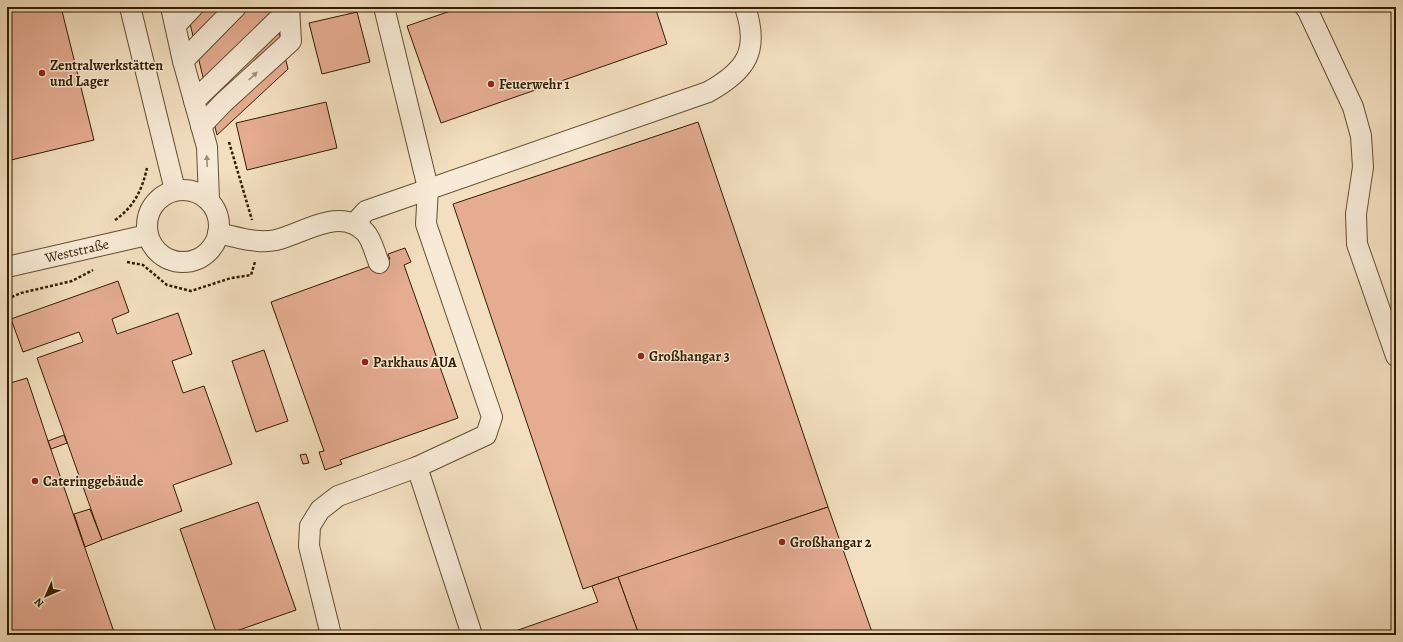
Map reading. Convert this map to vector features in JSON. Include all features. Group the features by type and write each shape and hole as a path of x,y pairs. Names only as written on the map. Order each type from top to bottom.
{"street":[{"path":"193,7 174,16 183,60 207,147 209,200"},
{"path":"183,60 236,7"},
{"path":"331,635 309,546 310,526 320,510 338,496 417,467 486,435 492,417 426,224 428,188 384,7"},
{"path":"354,224 366,211 428,188 708,92 729,80 744,65 750,46 750,22 745,7"},
{"path":"1305,7 1353,107 1361,136 1363,167 1356,214 1357,244 1396,356"},
{"path":"194,101 289,8"},
{"path":"201,126 224,102 291,41 289,8"},
{"path":"131,9 175,190"},
{"path":"175,190 193,191 209,200 214,206 219,220 218,233 213,246 202,256 186,262 169,260 155,249 147,234 147,220 152,206 162,196 175,190"},
{"path":"218,233 254,241 275,240 336,220 354,224 366,233 379,263"},
{"name":"Weststraße","path":"7,267 147,234"},
{"path":"417,467 472,635"}],"path":[{"path":"109,223 129,209 135,201 141,190 147,163"}],"building":[{"name":"Zentralwerkstätten und Lager","path":"7,7 61,7 94,140 7,161"},
{"path":"186,7 273,7 288,69 217,135"},
{"name":"Feuerwehr 1","path":"462,7 655,7 667,44 441,123 407,26"},
{"path":"357,12 370,62 322,74 309,23"},
{"path":"326,102 337,148 247,170 236,123"},
{"name":"Großhangar 3","path":"698,122 828,507 583,589 453,204"},
{"name":"Parkhaus AUA","path":"405,248 411,262 404,265 458,418 340,460 342,464 325,470 319,452 324,451 271,302 390,259 388,254"},
{"path":"118,281 129,312 112,319 117,334 178,313 192,354 172,361 183,393 204,386 232,464 173,485 182,511 102,540 37,358 83,342 79,332 23,352 11,319"},
{"path":"264,350 288,421 256,432 232,361"},
{"name":"Cateringgebäude","path":"27,378 115,635 7,635 7,384"},
{"path":"64,435 67,443 51,449 48,441"},
{"path":"306,454 309,463 303,464 300,455"},
{"path":"258,502 296,610 225,635 217,635 180,529"},
{"name":"Großhangar 2","path":"828,507 873,635 639,635 618,577"},
{"path":"90,509 102,540 85,547 74,514"},
{"path":"618,577 639,635 504,635 598,602 592,586"}],"place":[{"name":"Zentralwerkstätten und Lager","path":"42,73"},
{"name":"Feuerwehr 1","path":"491,84"},
{"name":"Großhangar 3","path":"641,356"},
{"name":"Parkhaus AUA","path":"365,362"},
{"name":"Cateringgebäude","path":"35,481"},
{"name":"Großhangar 2","path":"782,542"}]}
